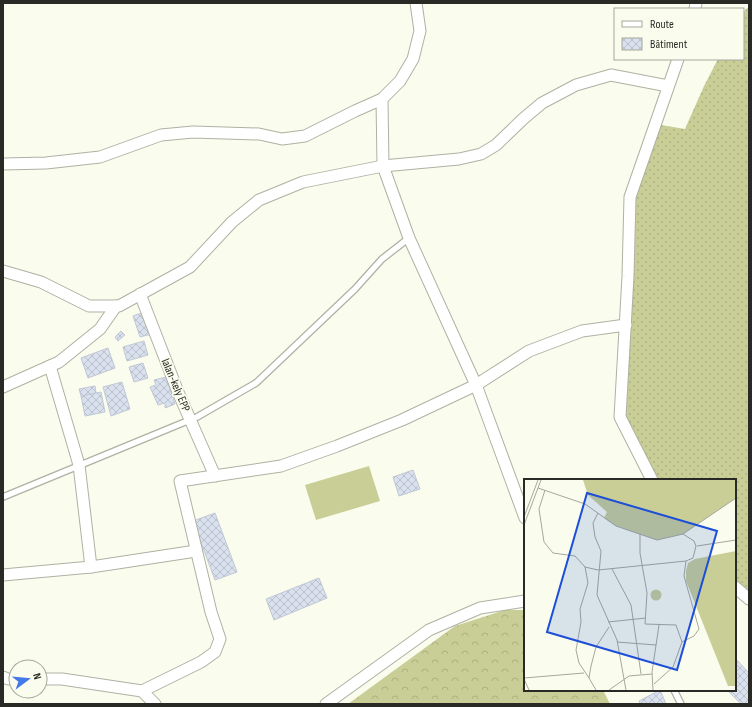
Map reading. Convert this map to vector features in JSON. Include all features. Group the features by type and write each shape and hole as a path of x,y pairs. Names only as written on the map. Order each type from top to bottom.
{"street":[{"path":"3,164 46,163 100,157 161,134 192,132 259,134 282,139 305,136 382,99 400,81 413,59 420,31 416,3"},
{"path":"651,479 620,417 626,325 630,197 678,60"},
{"path":"3,271 41,282 89,306 119,306 190,267 232,222 259,200 303,182 383,166 459,159 481,154 496,145 523,118 542,104 576,84 611,75 668,86"},
{"path":"382,99 383,166 409,238 476,385 524,515"},
{"name":"lalan-kely EPP","path":"140,294 162,352 169,365 178,392 215,476"},
{"path":"3,387 58,362 100,329 116,306"},
{"path":"48,679 62,679 142,691 201,662 215,652 220,638 211,612 180,481 281,466 338,446 402,420 476,385 529,351 582,331 626,325"},
{"path":"50,366 79,465 91,567"},
{"path":"3,575 91,567 196,551"},
{"path":"736,588 749,599"},
{"path":"326,704 429,630 480,608 524,601"},
{"path":"142,691 155,704"}],"lane":[{"path":"3,498 197,417 256,382 355,289 382,259 409,238"},
{"path":"674,691 681,704"}],"green space":[{"path":"749,7 749,599 736,588 736,479 651,479 620,417 630,197 655,124 685,129 717,60 744,60 744,12"},
{"path":"369,466 380,501 316,520 305,485"},
{"path":"505,610 524,610 524,691 604,691 610,704 348,704 455,626"}],"building":[{"path":"144,312 152,334 140,337 133,316"},
{"path":"121,331 125,335 118,341 115,337"},
{"path":"144,341 148,355 127,361 123,347"},
{"path":"108,348 115,368 88,378 81,358"},
{"path":"143,363 148,378 134,382 129,367"},
{"path":"166,377 175,404 165,408 165,403 158,405 150,387 156,385 154,380"},
{"path":"122,382 130,409 111,416 103,387"},
{"path":"95,386 96,393 81,396 79,389"},
{"path":"101,392 105,412 85,416 81,396"},
{"path":"413,470 420,489 399,496 393,477"},
{"path":"215,513 237,572 215,580 193,521"},
{"path":"319,578 327,598 274,620 266,599"},
{"path":"736,659 749,673 749,704 741,704 728,691 736,691"},
{"path":"660,691 666,704 640,704 639,701"}]}
